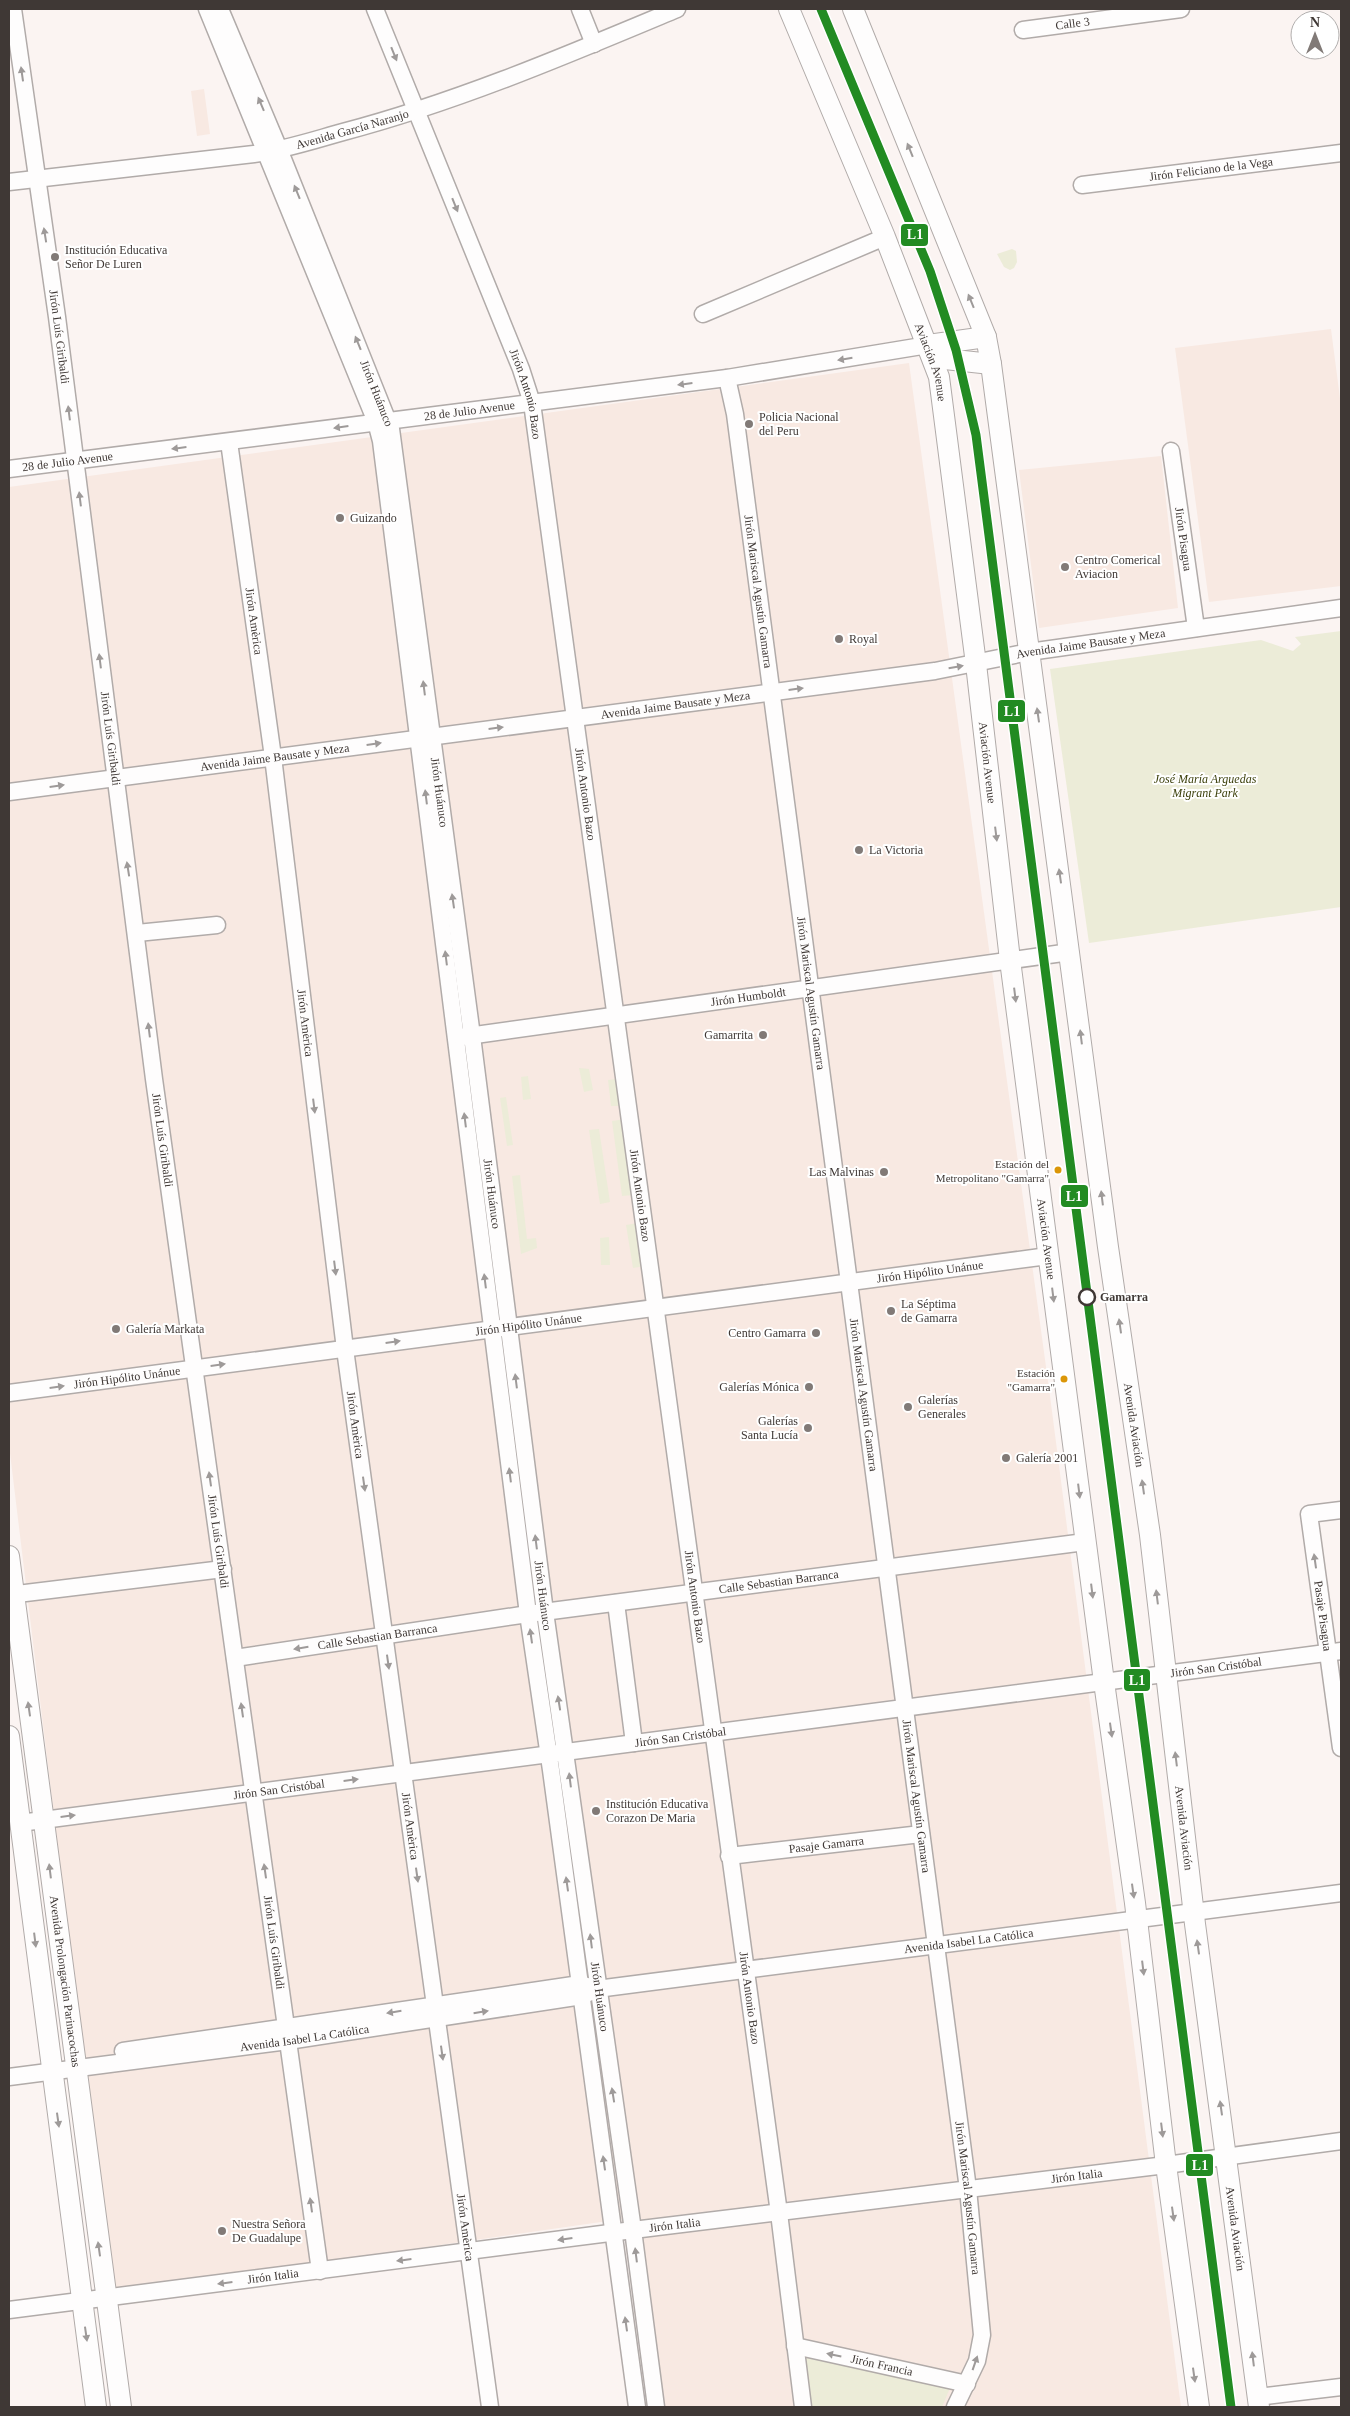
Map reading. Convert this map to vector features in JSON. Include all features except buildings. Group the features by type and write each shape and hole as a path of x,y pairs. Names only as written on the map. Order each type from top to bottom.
{"main road":[{"name":"Aviación Avenue","path":"789,9 885,237 939,377 976,664 1010,960 1085,1542"},
{"path":"853,9 986,336 1070,952"},
{"name":"28 de Julio Avenue","path":"928,345 986,336"},
{"path":"928,345 945,358 991,364"},
{"name":"Avenida Aviación","path":"1070,952 1108,1247 1150,1535 1193,1912 1259,2402"},
{"path":"1085,1542 1137,1920 1166,2165 1199,2407"},
{"name":"Avenida Prolongación Parinacochas","path":"9,1556 11,1595 44,1820 74,2063 121,2407"},
{"name":"Avenida Prolongación Parinacochas","path":"9,1736 96,2407"}],"street":[{"name":"Jirón Luís Giribaldi","path":"13,9 57,317 115,778 137,933 154,1079 320,2270"},
{"name":"Jirón Huánuco","path":"207,9 273,151"},
{"name":"Jirón Huánuco","path":"220,9 273,151 382,421 424,737 472,1036 545,1612 566,1752 597,1989 633,2230 656,2407"},
{"name":"Jirón Antonio Bazo","path":"376,9 521,369 532,403 779,2213 803,2407"},
{"path":"580,9 594,44"},
{"name":"Avenida García Naranjo","path":"9,182 273,151 418,111 594,44 677,9"},
{"name":"Calle 3","path":"1022,30 1181,9"},
{"name":"Jirón Feliciano de la Vega","path":"1082,185 1341,153"},
{"path":"703,314 885,237"},
{"name":"28 de Julio Avenue","path":"9,469 727,378 928,345"},
{"name":"Jirón Mariscal Agustín Gamarra","path":"727,378 735,414 968,2189 982,2335 977,2361 955,2407"},
{"name":"Jirón Amèrica","path":"229,442 273,757 308,1058 345,1349 490,2407"},
{"name":"Jirón Pisagua","path":"1171,450 1196,628"},
{"name":"Avenida Jaime Bausate y Meza","path":"9,792 976,664 1029,652 1341,608"},
{"name":"Jirón Huánuco","path":"424,737 455,1038 528,1614 637,2407"},
{"path":"137,933 217,925"},
{"name":"Jirón Humboldt","path":"455,1038 1070,952"},
{"name":"Jirón Hipólito Unánue","path":"9,1393 1048,1256"},
{"name":"Pasaje Pisagua","path":"1341,1510 1309,1514 1335,1652 1341,1748"},
{"name":"Calle Sebastian Barranca","path":"235,1658 528,1614 1085,1542"},
{"path":"11,1595 223,1569"},
{"path":"616,1603 634,1743"},
{"name":"Jirón San Cristóbal","path":"20,1823 1335,1652"},
{"name":"Pasaje Gamarra","path":"729,1856 922,1834"},
{"name":"Avenida Isabel La Católica","path":"9,2066 51,2066 287,2035 581,1990 745,1971 1341,1893"},
{"name":"Avenida Isabel La Católica","path":"9,2078 51,2066"},
{"name":"Jirón Italia","path":"9,2310 633,2230 1166,2165 1341,2141"},
{"name":"Jirón Francia","path":"795,2346 967,2384"},
{"path":"630,2355 649,2353"},
{"path":"1259,2402 1341,2387"}],"shaded area":[{"path":"204,89 210,134 197,136 191,91"},
{"path":"1331,329 1341,406 1341,586 1209,602 1175,348"},
{"path":"909,363 1050,1396 1181,2407 647,2407 622,2219 112,2292 9,1445 9,487"},
{"path":"1161,456 1178,608 1039,628 1019,470"}],"green space":[{"path":"1012,249 1016,251 1017,262 1014,268 1010,270 1004,267 997,254"},
{"name":"José María Arguedas Migrant Park","path":"1341,631 1341,907 1089,943 1050,669 1261,640 1293,651 1301,644 1295,637"},
{"path":"579,1068 589,1069 593,1090 584,1092"},
{"path":"528,1076 531,1099 523,1100 521,1077"},
{"path":"616,1079 619,1106 611,1106 608,1080"},
{"path":"506,1097 513,1145 507,1146 500,1098"},
{"path":"625,1119 634,1195 622,1196 612,1121"},
{"path":"599,1129 610,1202 600,1204 589,1130"},
{"path":"520,1175 527,1239 536,1238 537,1248 521,1254 512,1176"},
{"path":"638,1223 645,1266 633,1268 626,1225"},
{"path":"609,1237 610,1265 601,1265 600,1238"},
{"path":"798,2351 950,2388 942,2407 805,2407"}],"transit line":[{"name":"L1","path":"821,9 930,271 956,350 976,435 1231,2407"}],"place":[{"name":"Institución Educativa Señor De Luren","path":"55,257"},
{"name":"Policia Nacional del Peru","path":"749,424"},
{"name":"Guizando","path":"340,518"},
{"name":"Centro Comerical Aviacion","path":"1065,567"},
{"name":"Royal","path":"839,639"},
{"name":"La Victoria","path":"859,850"},
{"name":"Gamarrita","path":"763,1035"},
{"name":"Estación del Metropolitano \"Gamarra\"","path":"1058,1170"},
{"name":"Las Malvinas","path":"884,1172"},
{"name":"Gamarra","path":"1087,1297"},
{"name":"La Séptima de Gamarra","path":"891,1311"},
{"name":"Galería Markata","path":"116,1329"},
{"name":"Centro Gamarra","path":"816,1333"},
{"name":"Estación \"Gamarra\"","path":"1064,1379"},
{"name":"Galerías Mónica","path":"809,1387"},
{"name":"Galerías Generales","path":"908,1407"},
{"name":"Galerías Santa Lucía","path":"808,1428"},
{"name":"Galería 2001","path":"1006,1458"},
{"name":"Institución Educativa Corazon De Maria","path":"596,1811"},
{"name":"Nuestra Señora De Guadalupe","path":"222,2231"}]}
